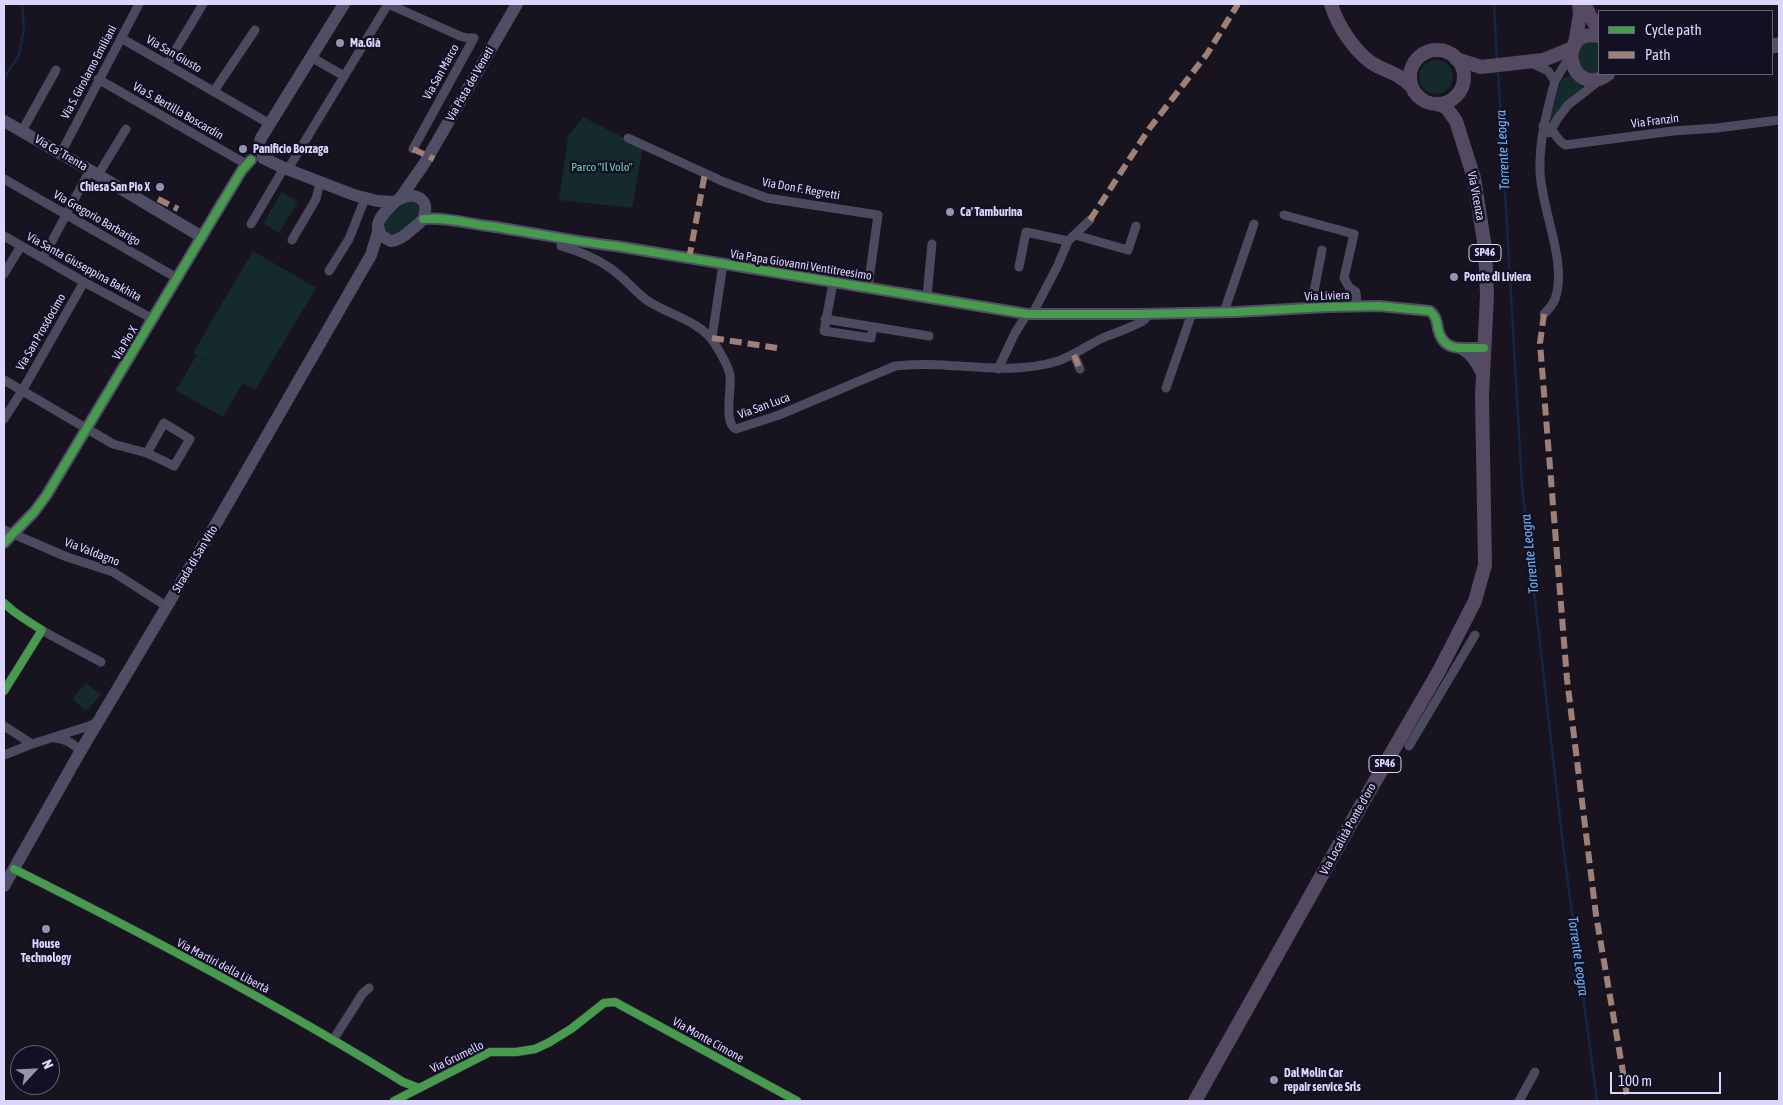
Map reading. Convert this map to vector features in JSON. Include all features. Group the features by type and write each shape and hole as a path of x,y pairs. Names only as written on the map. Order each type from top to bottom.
{"main road":[{"path":"1331,4 1342,29 1366,60 1399,76 1422,99 1446,107 1456,121"},
{"path":"1580,4 1580,14 1571,57 1583,77 1589,79 1605,76"},
{"path":"1584,4 1598,30"},
{"path":"1388,70 1414,62 1425,53 1438,50 1451,54 1456,59 1481,67 1571,57 1585,37 1598,36"},
{"name":"SP46","path":"1456,59 1460,64 1463,75 1459,91"},
{"path":"1412,87 1410,71 1414,62"},
{"path":"1437,104 1445,102 1459,91 1481,67"},
{"name":"Via Vicenza","path":"1459,91 1456,121 1475,185 1485,248 1486,295 1482,401"},
{"name":"Via Località Ponte d'oro","path":"1195,1101 1362,802 1439,671 1475,602 1485,566 1482,401"}],"street":[{"name":"Via S. Girolamo Emiliani","path":"61,153 98,79 139,4"},
{"path":"167,64 203,4"},
{"name":"Via Pio X","path":"4,543 9,532 46,496 202,237 255,158 261,138 344,4"},
{"name":"Via San Marco","path":"250,224 388,4 460,36 474,38 413,148"},
{"name":"Via Pista dei Veneti","path":"398,199 424,164 517,4"},
{"path":"214,91 255,30"},
{"name":"Via San Giusto","path":"121,38 270,124"},
{"path":"311,57 344,76"},
{"path":"1544,314 1555,300 1558,272 1540,173 1540,149 1548,127 1555,81 1571,57"},
{"path":"1537,62 1548,71 1555,81"},
{"name":"Via Ca' Trenta","path":"22,131 56,70"},
{"path":"1548,127 1568,105 1605,76"},
{"name":"Via S. Bertilla Boscardin","path":"98,79 255,158"},
{"name":"Via Franzin","path":"1548,127 1560,142 1565,145 1779,120"},
{"name":"Via Ca' Trenta","path":"4,121 202,237"},
{"path":"43,258 66,214 126,129"},
{"name":"Via Don F. Regretti","path":"628,138 724,182 767,198 878,215 868,287"},
{"name":"Via Papa Giovanni Ventitreesimo","path":"255,158 359,198 376,201 414,195 438,215 452,220"},
{"name":"Via Pista dei Veneti","path":"422,202 419,184 424,164"},
{"name":"Via Gregorio Barbarigo","path":"4,179 177,278"},
{"path":"292,240 316,200 320,183"},
{"path":"329,271 349,239 359,198 372,208 381,234 391,241"},
{"path":"378,225 382,214 398,199"},
{"path":"371,255 391,241 404,237 423,219 425,210 422,202"},
{"name":"Via Liviera","path":"1284,215 1354,234 1344,278 1356,292 1357,306"},
{"name":"Via Papa Giovanni Ventitreesimo","path":"423,219 452,220 1030,314 1148,314"},
{"path":"998,369 1015,333 1030,314 1072,238 1090,220"},
{"path":"1224,312 1254,224"},
{"name":"Strada di San Vito","path":"4,886 97,722 220,517 371,255 378,225"},
{"path":"1018,267 1026,232 1072,238 1128,250 1136,226"},
{"name":"Via Santa Giuseppina Bakhita","path":"4,236 153,319"},
{"name":"Via San Luca","path":"561,239 561,246 579,251 611,268 648,301 685,320 712,338 730,373 729,420 733,428 736,429 779,415 895,366 915,364 998,369 1056,361 1074,355 1101,339 1144,321 1148,314"},
{"path":"926,296 932,244"},
{"path":"4,274 21,246"},
{"name":"Via Liviera","path":"1311,308 1322,250"},
{"name":"Via Papa Giovanni Ventitreesimo","path":"712,338 723,264"},
{"name":"Via San Prosdocimo","path":"4,419 84,282"},
{"path":"833,283 826,319 929,336"},
{"name":"Via Liviera","path":"1148,314 1357,306 1379,306 1430,311 1434,315 1439,332 1446,345 1451,348 1484,348"},
{"path":"1166,388 1192,313"},
{"name":"Via Liviera","path":"1462,348 1470,353 1477,363 1482,376"},
{"path":"1074,355 1080,369"},
{"path":"4,380 113,444 146,453 174,466 190,439 164,423 146,453"},
{"name":"Via Valdagno","path":"9,532 67,557 113,572 166,606"},
{"path":"4,602 14,612 42,630 102,662"},
{"path":"4,691 42,630"},
{"path":"1409,746 1475,634"},
{"path":"4,755 97,722"},
{"path":"4,726 32,744"},
{"path":"69,732 77,737 82,748"},
{"path":"53,738 64,739 82,748"},
{"name":"Via Martiri della Libertà","path":"14,869 228,981 298,1019 403,1082 419,1088"},
{"path":"333,1040 363,993 369,988"},
{"name":"Via Grumello","path":"394,1101 490,1052 516,1052 535,1049 548,1043 571,1029 608,1001"},
{"name":"Via Monte Cimone","path":"608,1001 615,1002 796,1101"},
{"path":"1519,1101 1535,1072"}],"green space":[{"path":"1598,41 1598,73 1589,74 1579,68 1577,51 1584,42"},
{"path":"1436,60 1443,61 1448,65 1452,70 1452,84 1448,89 1443,93 1436,94 1429,93 1424,89 1420,84 1419,77 1420,70 1424,65 1429,61"},
{"path":"1570,75 1582,85 1582,89 1562,105 1551,122 1549,121 1561,80"},
{"name":"Parco \"Il Volo\"","path":"583,117 643,148 632,208 559,200 568,136"},
{"path":"282,192 298,202 279,233 263,223"},
{"path":"407,200 418,203 420,211 404,230 393,234 388,232 384,227 385,220"},
{"path":"253,251 316,288 255,390 243,383 223,417 176,390 196,356 211,364 193,353"},
{"path":"86,683 101,695 86,711 72,699"}],"waterway":[{"path":"4,78 19,55 24,29 22,4"},
{"name":"Torrente Leogra","path":"1494,4 1497,60"},
{"name":"Torrente Leogra","path":"1498,70 1522,486 1563,845 1597,1101"}],"marked path":[{"path":"1090,220 1149,129 1207,54 1238,4"},
{"path":"413,149 434,159"},
{"path":"689,259 705,173"},
{"path":"158,199 178,209"},
{"path":"1544,314 1540,343 1567,679 1596,915 1628,1101"},
{"path":"712,338 777,348"},
{"path":"1074,355 1080,369"}],"cycle path":[{"path":"4,543 34,512 46,496 242,170 251,160"},
{"path":"423,219 459,221 1027,314 1236,312 1379,306 1430,311 1435,317 1441,337 1450,346 1456,348 1484,348"},
{"path":"4,603 14,612 42,630 4,691"},
{"path":"14,869 211,971 308,1025 403,1082 419,1088"},
{"path":"394,1101 490,1052 516,1052 535,1049 571,1029 604,1003 615,1002 797,1101"}],"place":[{"name":"Ma.Già","path":"340,43"},
{"name":"Panificio Borzaga","path":"243,149"},
{"name":"Chiesa San Pio X","path":"160,187"},
{"name":"Ca' Tamburina","path":"950,212"},
{"name":"Ponte di Liviera","path":"1454,277"},
{"name":"House Technology","path":"46,929"},
{"name":"Dal Molin Car repair service Srls","path":"1274,1080"}]}
